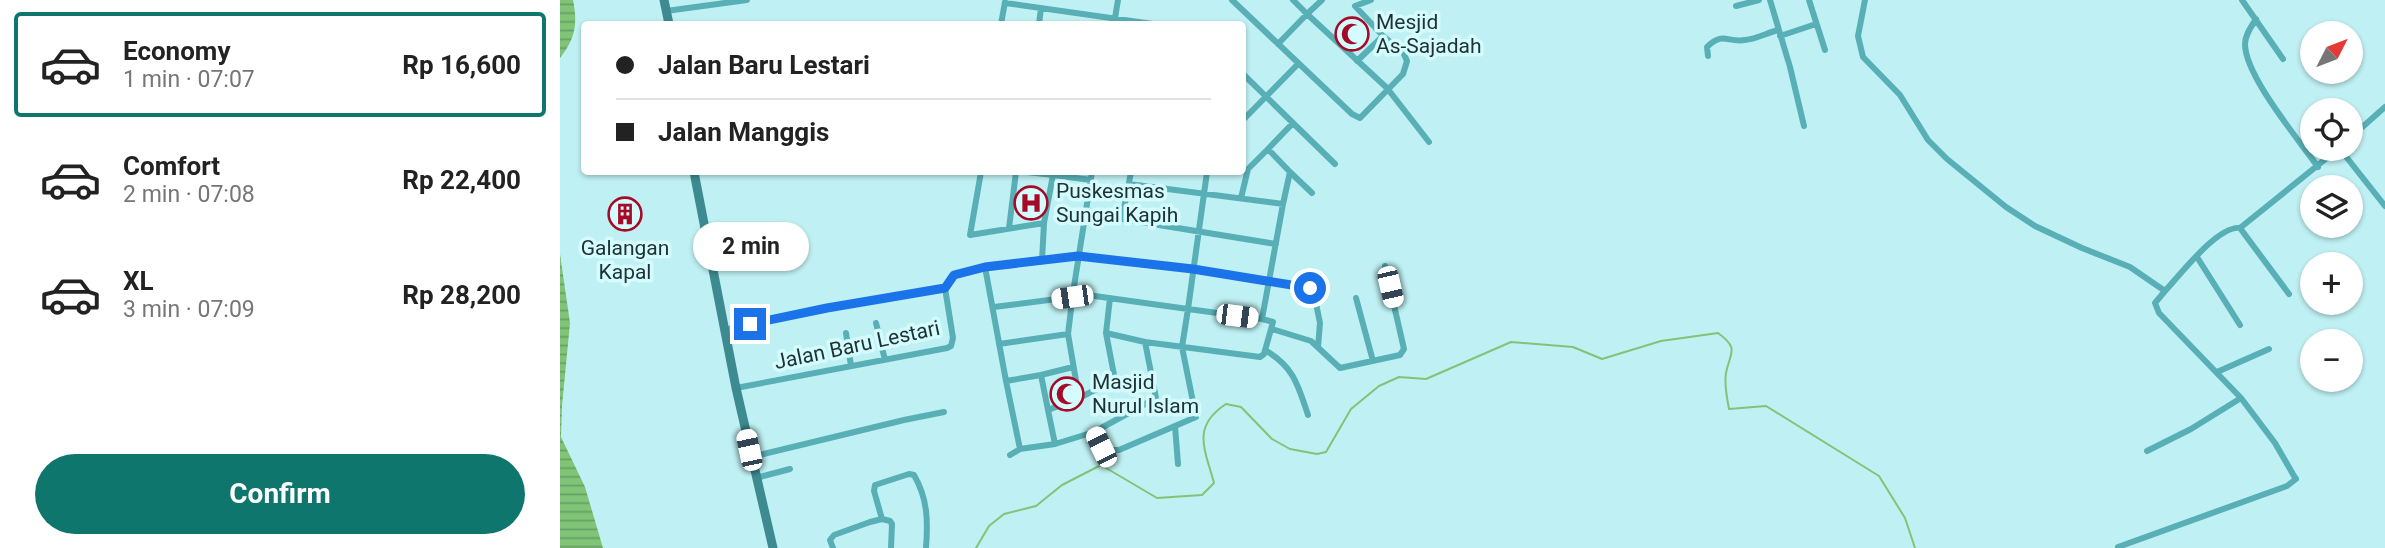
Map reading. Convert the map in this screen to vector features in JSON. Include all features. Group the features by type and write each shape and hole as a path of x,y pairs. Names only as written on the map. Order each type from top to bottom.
{"street":[{"path":"664,0 668,21"},
{"path":"666,11 747,0"},
{"path":"1002,21 1005,1 1114,21 1118,0"},
{"path":"1232,0 1357,117 1363,117 1387,88 1403,74 1408,61 1402,51 1383,36 1348,0"},
{"path":"1293,0 1387,88 1429,142"},
{"path":"1278,44 1322,0"},
{"path":"1355,6 1371,0"},
{"path":"1736,6 1759,0"},
{"path":"1770,0 1804,126"},
{"path":"1809,0 1825,50"},
{"path":"1865,0 1858,36 1863,58 1900,95 1928,140 1947,159 2006,207 2035,226 2130,267 2165,291"},
{"path":"2242,0 2283,60"},
{"path":"1039,21 1041,8"},
{"path":"2256,19 2247,32 2245,43 2255,75 2318,167"},
{"path":"1708,56 1707,47 1720,38 1742,41 1816,24"},
{"path":"1357,61 1383,36"},
{"path":"1246,117 1298,64"},
{"path":"1246,77 1335,164"},
{"path":"2363,126 2385,107"},
{"path":"1241,198 1248,169 1293,123"},
{"path":"1268,149 1312,193"},
{"path":"2118,547 2296,479 2275,443 2241,398 2159,313 2155,303 2217,237 2232,228 2241,228 2325,161"},
{"path":"2349,161 2385,206"},
{"path":"1262,319 1290,172"},
{"path":"695,175 736,388 773,548"},
{"path":"980,175 970,235 1044,223"},
{"path":"1009,228 1016,175"},
{"path":"1042,261 1044,223 1053,175 1091,176 1068,334 1079,398"},
{"path":"1122,219 1130,175"},
{"path":"1094,432 1102,449 1118,450 1196,415 1182,347 1207,175"},
{"path":"1129,184 1283,204"},
{"path":"1086,215 1276,244"},
{"path":"2241,228 2289,294"},
{"name":"Jalan Baru Lestari","path":"736,388 947,348 953,338 945,288 954,275 985,267 1078,256 1193,269 1315,290 1320,323 1318,347"},
{"path":"2197,257 2240,325"},
{"path":"1272,329 1304,338 1340,368 1400,355 1404,349 1385,266"},
{"path":"985,267 1020,449"},
{"path":"724,330 827,308 945,288"},
{"path":"993,307 1073,295 1272,320 1272,329 1260,357 1145,342 1106,333"},
{"path":"1048,410 1115,380 1106,333 1110,298"},
{"path":"1356,298 1373,361"},
{"path":"876,323 885,360"},
{"path":"846,333 851,366"},
{"path":"999,344 1068,334"},
{"path":"1010,455 1020,449 1094,432 1156,398 1145,342"},
{"path":"2217,372 2269,349"},
{"path":"1265,350 1282,361 1291,371 1308,415"},
{"path":"1006,380 1073,367"},
{"path":"1041,375 1055,443"},
{"path":"2147,451 2191,429 2241,398"},
{"path":"751,457 944,412"},
{"path":"1175,426 1178,464"},
{"path":"756,478 790,470"},
{"path":"882,519 874,491 875,485 909,474 914,475 927,513 926,548"},
{"path":"833,548 830,540 834,535 882,519 892,524 891,548"}],"shaded area":[{"path":"560,0 573,0 575,17 572,38 560,58"},
{"path":"560,254 570,323 561,437 585,487 603,548 560,548"}],"waterway":[{"path":"976,548 989,526 1004,514 1036,506 1062,485 1101,465 1157,498 1202,495 1214,483 1205,449 1204,430 1208,421 1226,404 1241,407 1272,439 1290,449 1317,454 1326,452 1351,409 1379,386 1399,377 1426,379 1511,342 1573,347 1602,359 1661,341 1718,333 1729,343 1732,351 1725,377 1729,409 1766,406 1879,476 1905,518 1915,548"}],"place":[{"name":"Mesjid As-Sajadah","path":"1352,34"},
{"name":"Puskesmas Sungai Kapih","path":"1031,203"},
{"name":"Galangan Kapal","path":"625,214"},
{"name":"Masjid Nurul Islam","path":"1067,394"}],"route":[{"path":"750,324 945,288 954,275 985,267 1078,256 1193,269 1310,288"}]}
